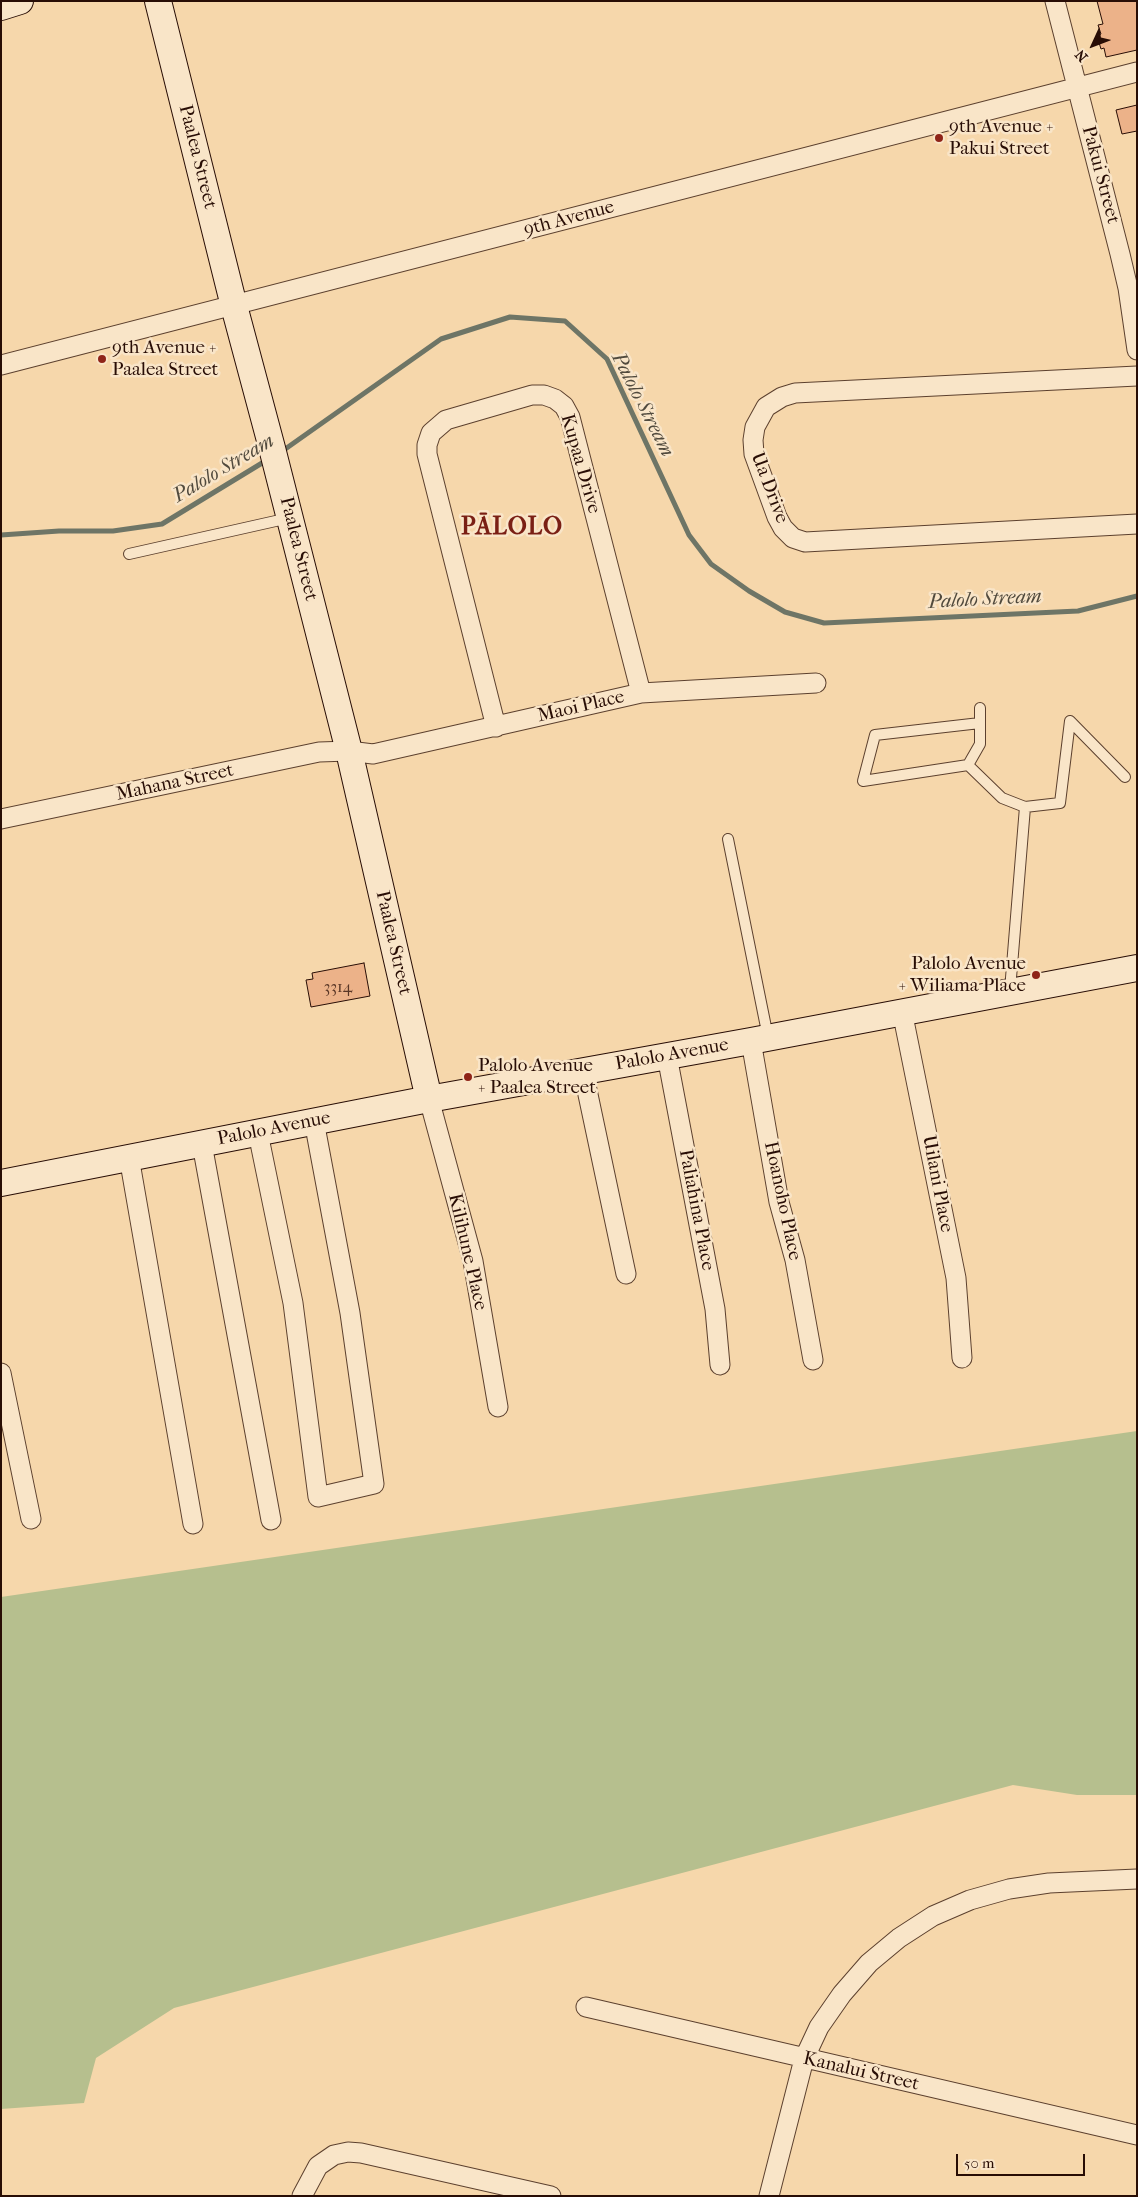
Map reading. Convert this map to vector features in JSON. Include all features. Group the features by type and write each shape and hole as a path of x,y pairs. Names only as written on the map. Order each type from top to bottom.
{"street":[{"path":"1,7 20,1"},
{"name":"Paalea Street","path":"158,1 234,306 349,751 429,1099"},
{"name":"Pakui Street","path":"1055,1 1076,87 1132,288 1137,350"},
{"name":"9th Avenue","path":"1,365 1137,72"},
{"name":"Ua Drive","path":"1137,376 795,393 782,397 766,407 755,426 752,440 754,454 776,517 792,538 804,542 1137,524"},
{"name":"Kupaa Drive","path":"496,727 427,454 427,445 431,433 446,420 532,395 544,395 555,399 564,406 570,417 641,693"},
{"name":"Maoi Place","path":"349,751 373,754 641,693 816,683"},
{"name":"Mahana Street","path":"1,820 319,752 349,751"},
{"name":"Palolo Avenue","path":"1,1183 429,1099 759,1040 902,1011 1137,968"},
{"name":"Uilani Place","path":"902,1011 956,1278 962,1358"},
{"name":"Hoanoho Place","path":"759,1040 779,1202 795,1260 813,1360"},
{"name":"Paliahina Place","path":"667,1056 715,1309 720,1365"},
{"path":"583,1071 626,1274"},
{"name":"Kilihune Place","path":"429,1099 472,1261 498,1407"},
{"path":"258,1134 293,1303 318,1496 374,1484 350,1313 314,1121"},
{"path":"202,1144 271,1520"},
{"path":"129,1157 193,1524"},
{"path":"1,1373 31,1519"},
{"path":"769,2196 804,2059 820,2027 842,1994 869,1964 899,1938 933,1916 970,1900 1009,1889 1049,1883 1137,1880"},
{"name":"Kanalui Street","path":"586,2008 1137,2136"},
{"path":"302,2196 318,2166 328,2158 348,2152 361,2153 480,2188 551,2196"}],"lane":[{"path":"128,554 290,517"},
{"path":"968,765 980,744 980,708"},
{"path":"968,765 1002,798 1025,807 1060,803 1070,722 1125,777"},
{"path":"968,765 863,781 875,735 980,723"},
{"path":"1010,991 1025,807"},
{"path":"728,838 759,1040"}],"green space":[{"path":"1137,1431 1137,1795 1077,1795 1013,1785 174,2008 96,2058 84,2103 1,2109 1,1597"}],"building":[{"path":"1097,1 1137,1 1137,50 1106,57 1104,48 1101,49 1097,36 1101,34 1098,25 1103,24"},
{"path":"1137,105 1137,131 1122,134 1116,110"},
{"path":"364,963 370,996 311,1007 306,980 313,979 312,973"}],"waterway":[{"name":"Palolo Stream","path":"281,452 441,339 510,317 565,321 607,359 689,535 711,564 749,591 785,612 824,623 1078,611 1137,596"},
{"name":"Palolo Stream","path":"1,535 59,531 113,531 162,524 267,460"}],"place":[{"name":"9th Avenue + Pakui Street","path":"939,138"},
{"name":"9th Avenue + Paalea Street","path":"102,359"},
{"name":"Palolo Avenue + Wiliama Place","path":"1036,975"},
{"name":"Palolo Avenue + Paalea Street","path":"468,1077"}],"district":[{"name":"PĀLOLO","path":"512,528"}]}
